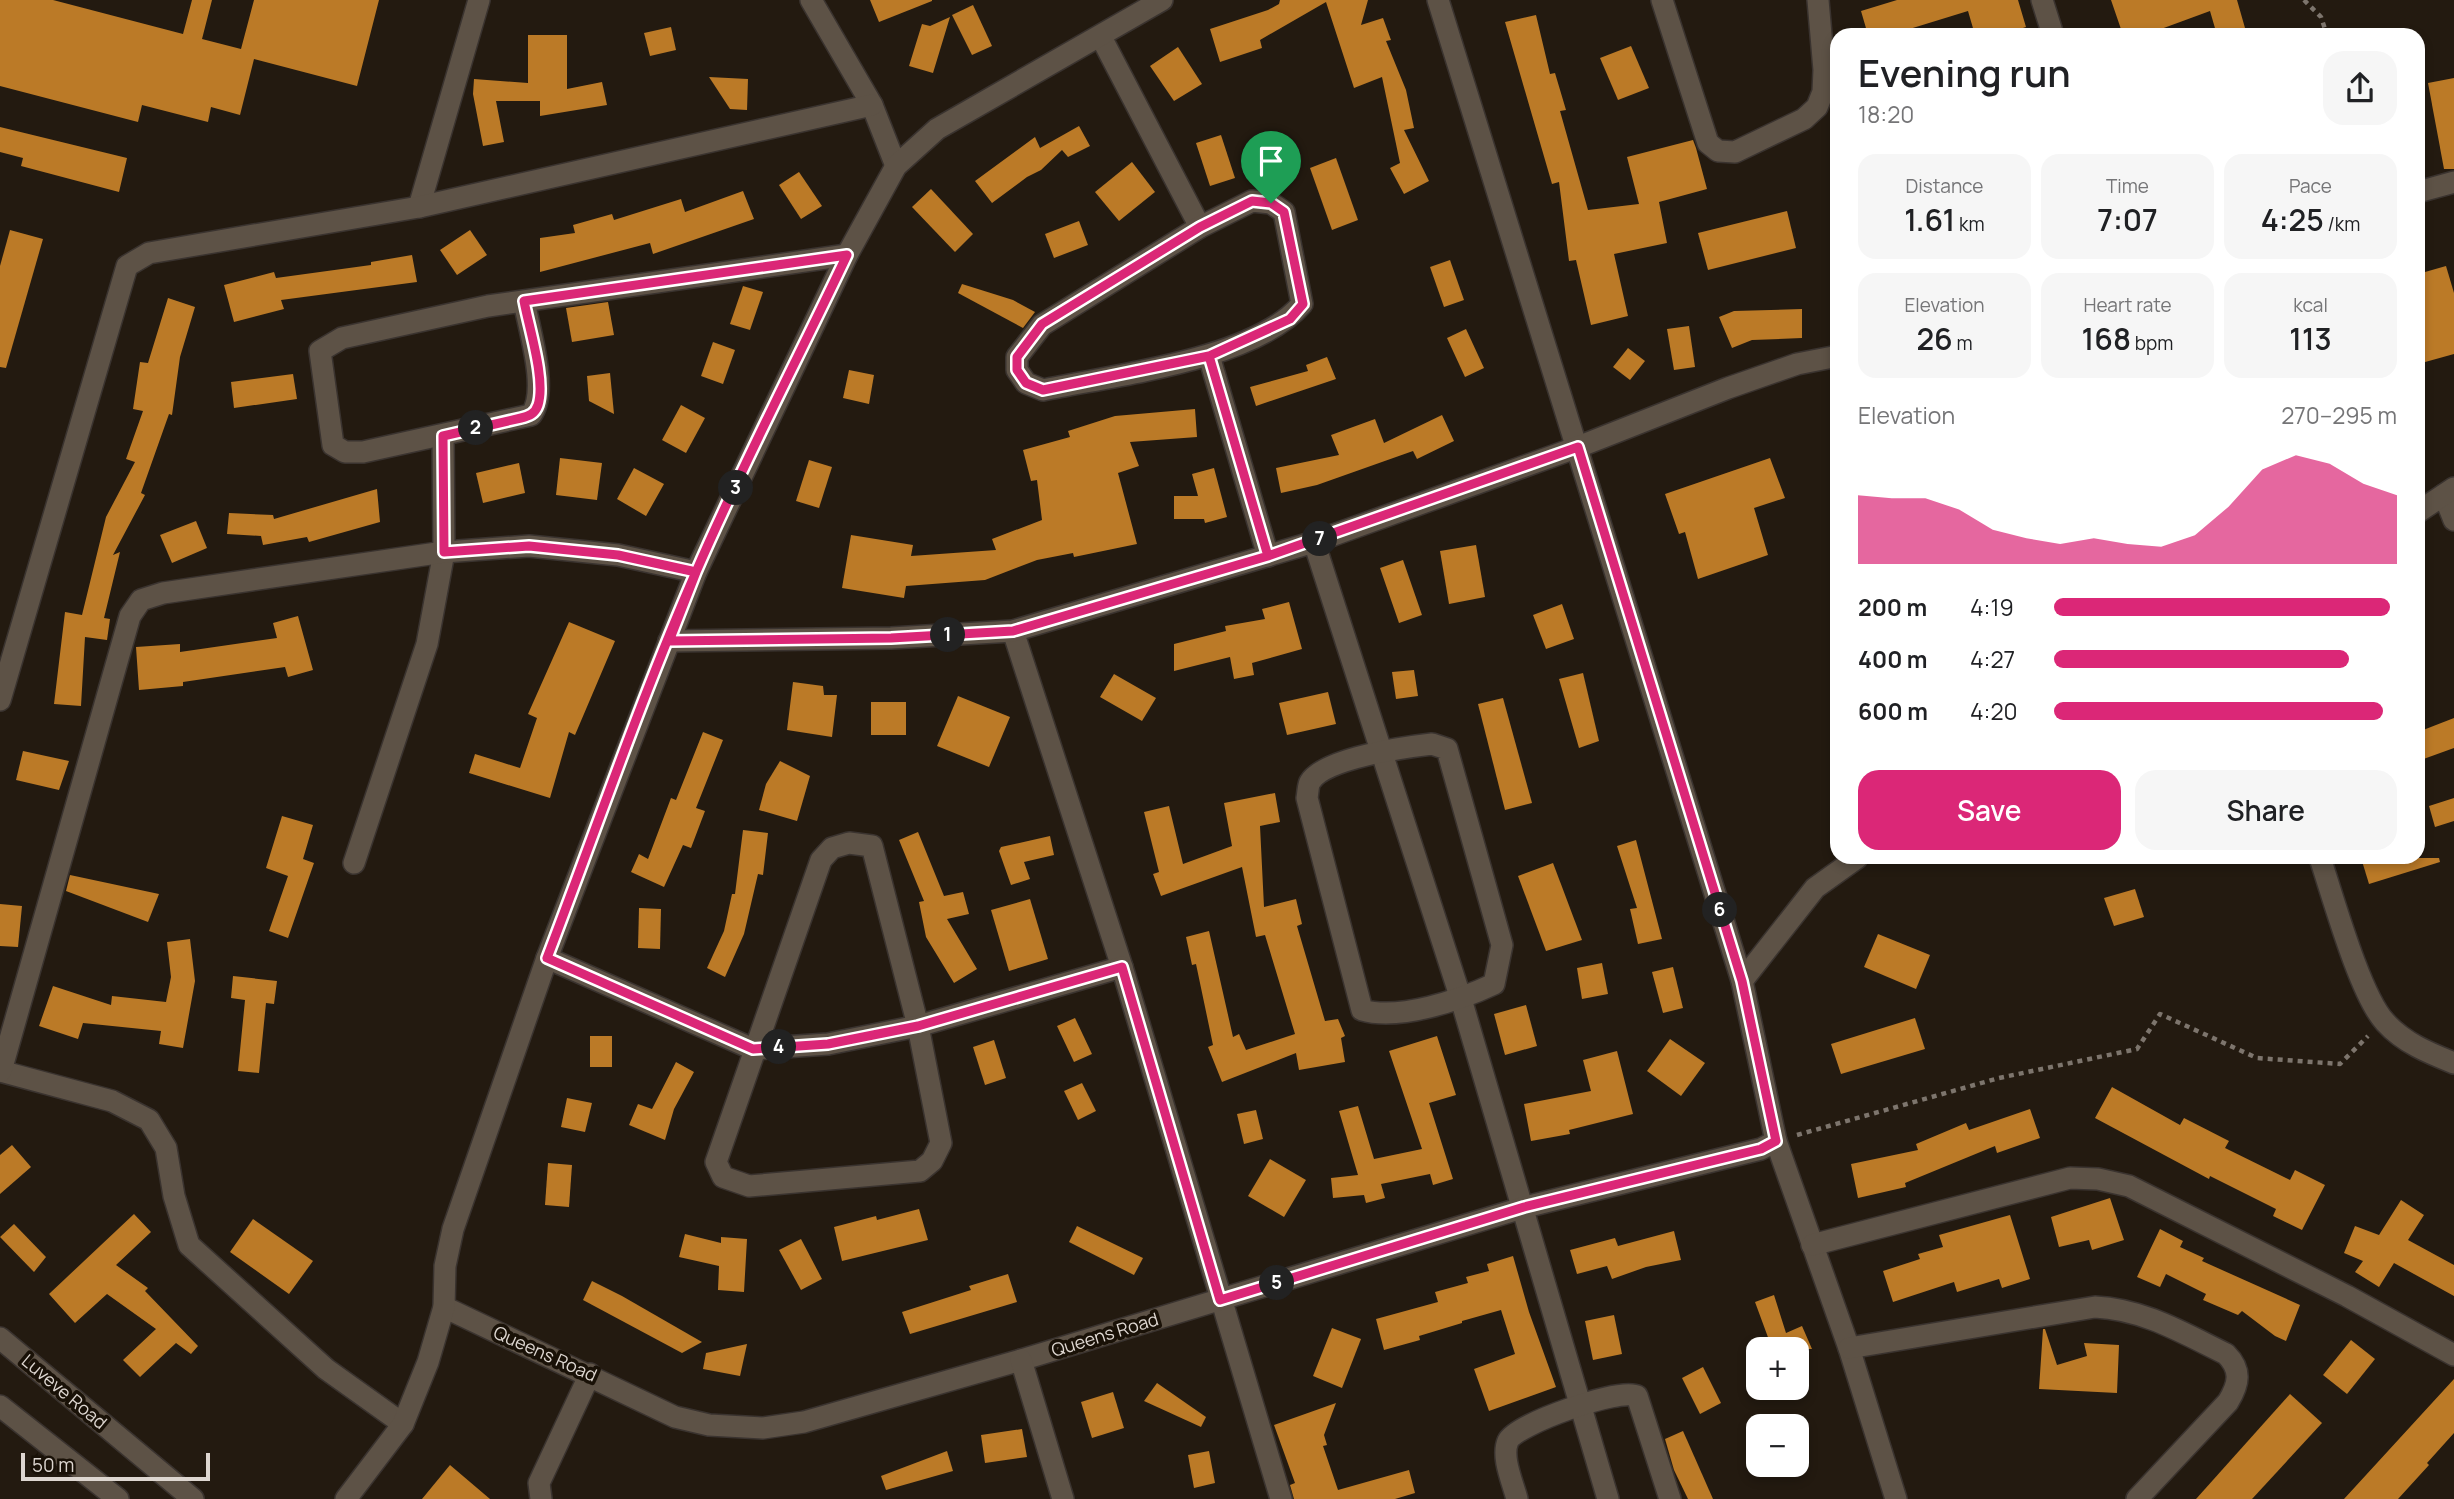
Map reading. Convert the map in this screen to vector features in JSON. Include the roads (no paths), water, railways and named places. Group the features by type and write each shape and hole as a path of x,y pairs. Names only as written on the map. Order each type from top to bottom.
{"street":[{"path":"419,207 479,0"},
{"path":"811,0 872,105 896,166"},
{"path":"1438,0 1742,981 1776,1141 1849,1348 1896,1499"},
{"path":"1662,0 1709,143 1718,151 1735,152 1804,119 1818,107 1824,92 1818,0"},
{"path":"2042,0 2051,28"},
{"path":"346,1499 402,1424 428,1362 444,1307 445,1266 453,1229 547,958 696,572 847,255 896,166 937,129 1101,37 1151,3"},
{"path":"1101,37 1200,227"},
{"path":"0,701 127,266 149,253 419,207 872,105"},
{"path":"2425,190 2454,182"},
{"path":"1252,201 1271,203 1284,212 1303,304 1290,319 1209,356 1043,390 1026,383 1017,370 1017,357 1042,324 1200,227 1252,201"},
{"path":"524,301 539,382 538,406 531,415 363,452 345,452 333,445 320,351 342,338 524,301 847,255"},
{"path":"1209,356 1268,556"},
{"path":"669,641 891,638 1013,631 1314,541 1578,447 1739,384 1797,364 1830,358"},
{"path":"354,863 427,644 444,552 443,436"},
{"path":"2425,507 2449,491 2454,520"},
{"path":"1314,541 1461,999 1608,1499"},
{"path":"402,1424 326,1369 189,1245 174,1196 166,1148 149,1119 112,1101 1,1071 130,616 141,600 163,593 444,552 529,546 618,555 696,572"},
{"path":"1013,631 1122,967 1281,1499"},
{"path":"1432,744 1447,749 1502,945 1494,984 1461,999 1379,1015 1362,1010 1307,798 1310,782 1320,772 1380,750 1432,744"},
{"path":"849,843 872,846 918,1026 941,1143 932,1161 919,1171 749,1186 723,1177 716,1162 753,1049 821,860 832,848 849,843"},
{"path":"1742,981 1815,888 1849,864"},
{"path":"2322,864 2363,981 2384,1021 2412,1045 2454,1063"},
{"path":"547,958 753,1049 828,1044 918,1026 1122,967"},
{"name":"Queens Road","path":"444,1307 590,1374 675,1417 709,1425 763,1428 804,1422 1021,1360 1524,1207 1761,1149 1776,1141"},
{"path":"1812,1245 2070,1178 2098,1179 2129,1186 2347,1296 2454,1355"},
{"path":"1849,1348 2095,1307 2117,1308 2148,1316 2226,1354 2235,1363 2238,1373 2236,1389 2228,1402 2137,1499"},
{"name":"Luveve Road","path":"0,1338 193,1499"},
{"path":"1021,1360 1063,1499"},
{"path":"541,1499 539,1483 590,1374"},
{"path":"1517,1499 1505,1450 1509,1438 1518,1430 1579,1406 1627,1393 1637,1396 1670,1499"},
{"path":"0,1406 118,1499"}]}
